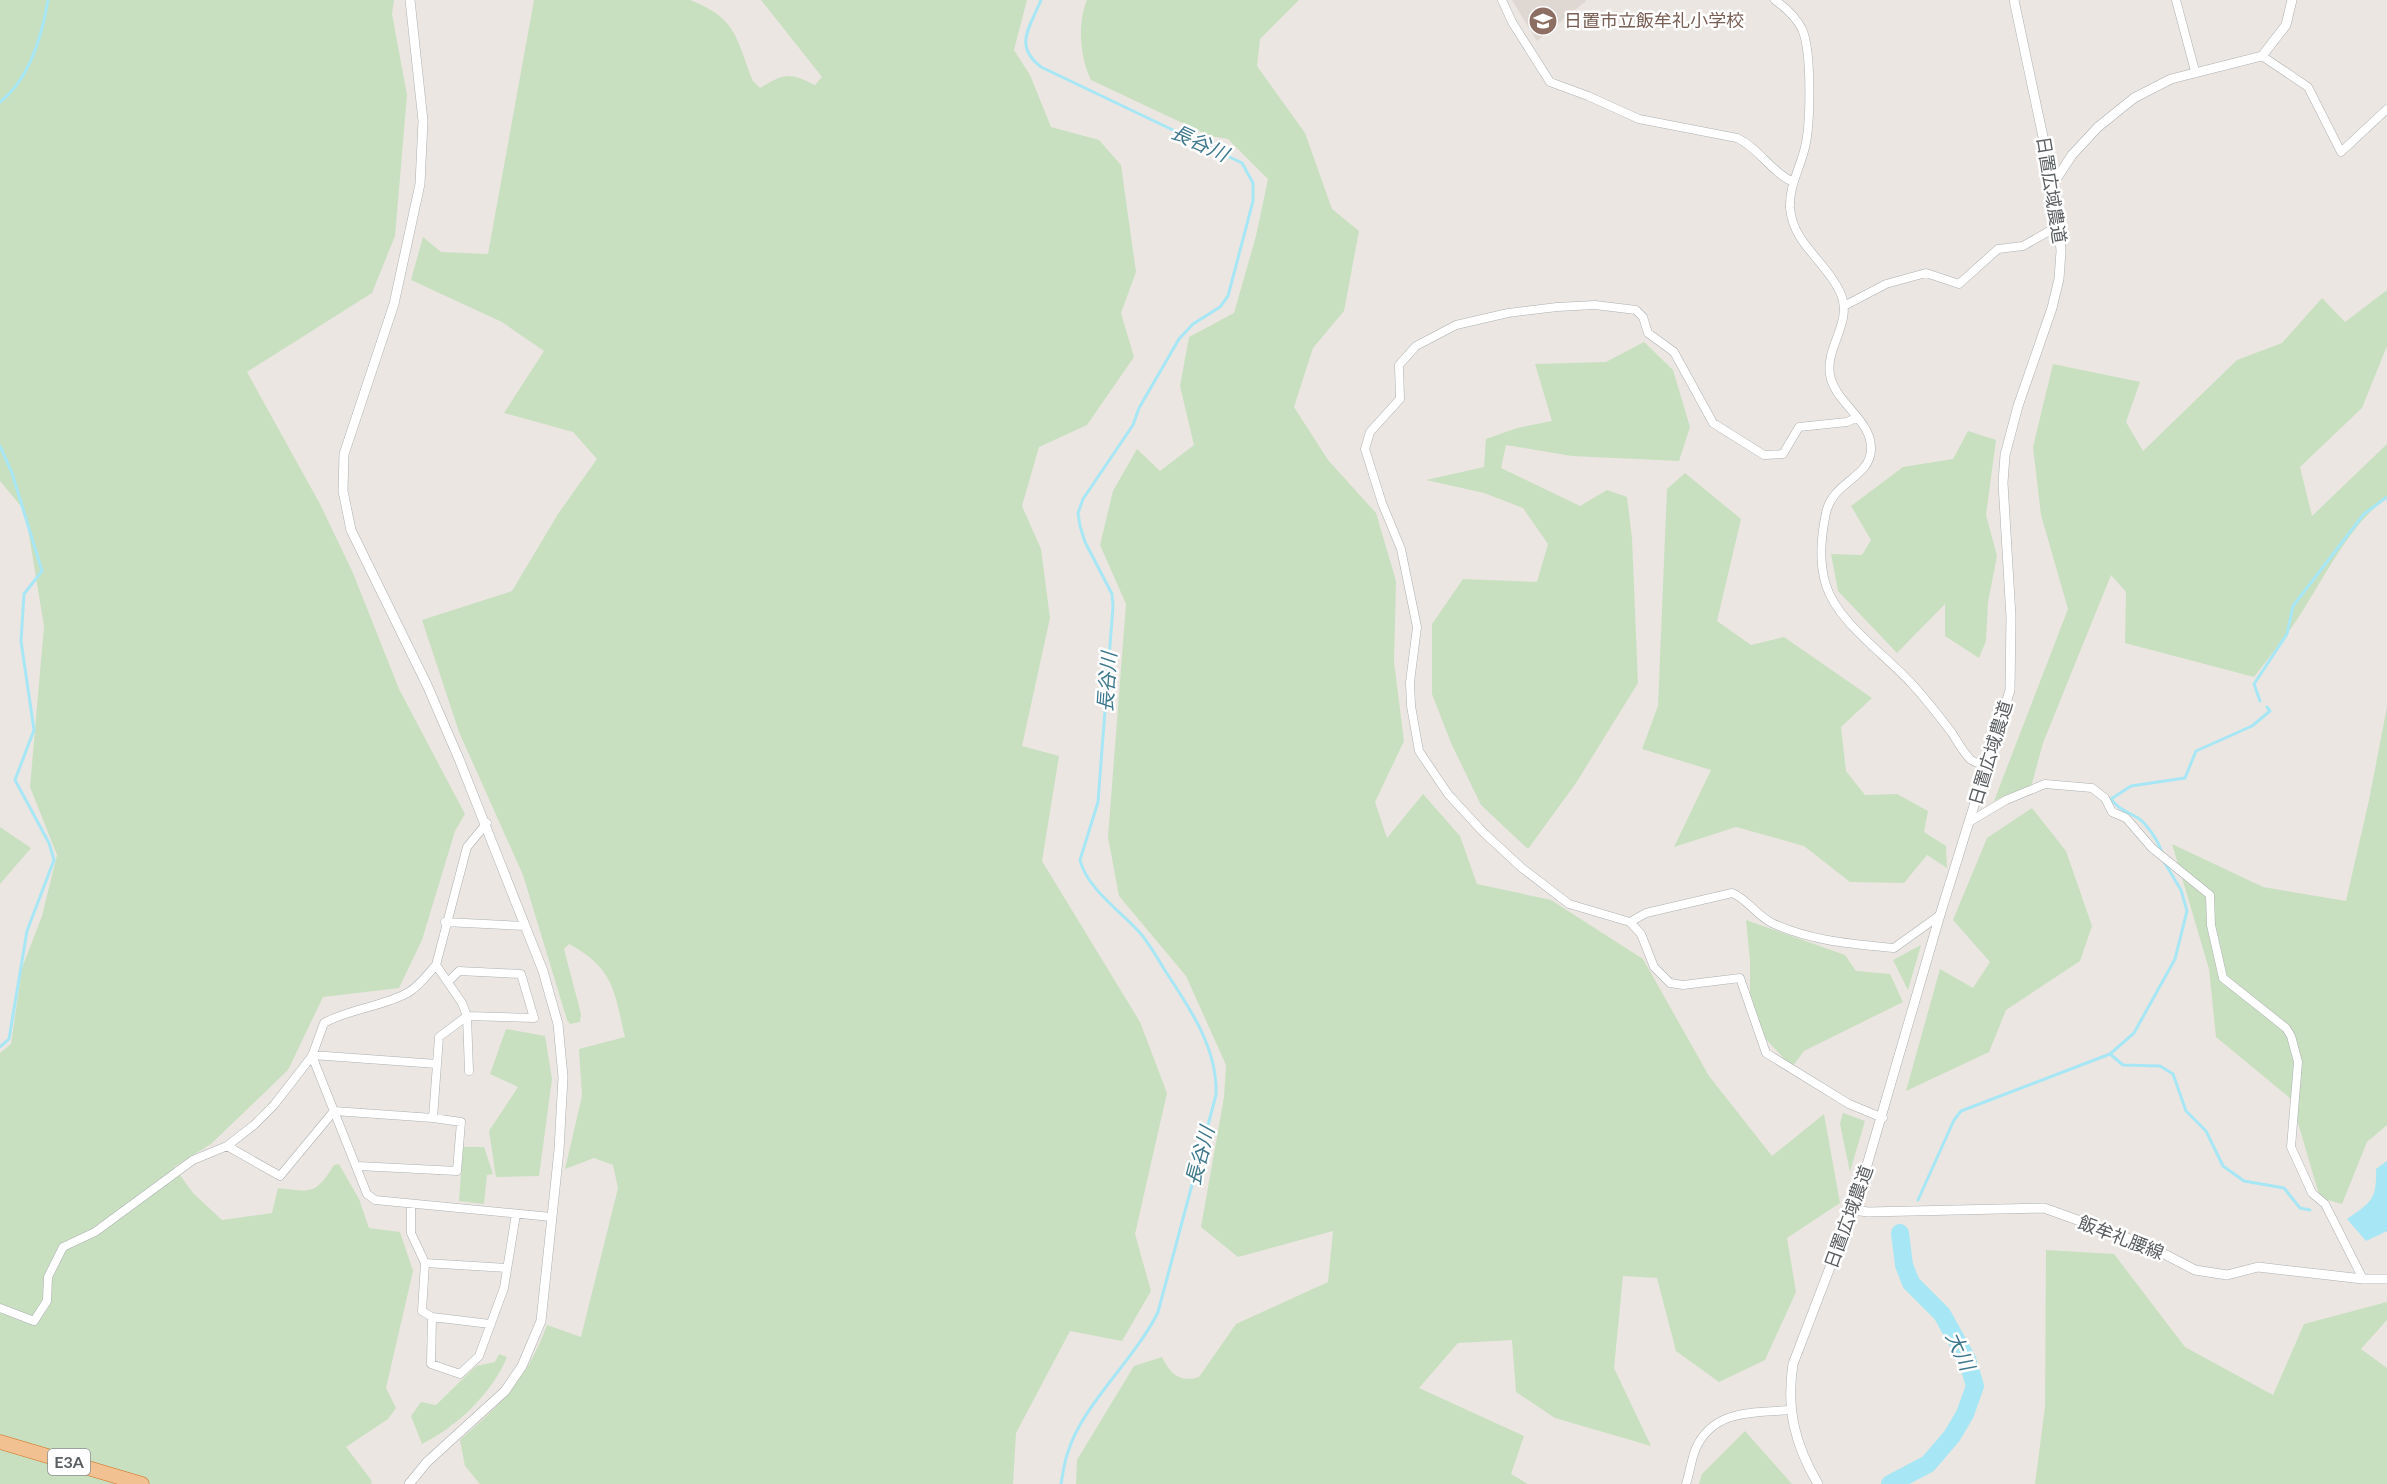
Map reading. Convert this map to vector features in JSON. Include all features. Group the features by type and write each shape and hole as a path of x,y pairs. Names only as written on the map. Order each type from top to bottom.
{"highway":[{"name":"E3A","path":"0,1442 142,1484"}],"street":[{"path":"409,1484 427,1462 505,1391 522,1366 541,1321 559,1150 562,1050 558,1024 543,971 487,823 427,685 351,530 343,491 344,454 394,304 420,184 423,121 410,0"},
{"path":"1502,0 1550,82 1639,119 1737,138 1749,143 1783,177 1793,182"},
{"path":"1775,0 1796,18 1807,47 1808,129 1804,150 1793,182 1790,207 1795,228 1834,282 1844,306 1844,318 1833,349 1830,369 1833,386 1870,441 1870,458 1861,471 1837,490 1828,505 1822,547 1826,586 1840,611 1912,684 1971,759 1987,766"},
{"name":"日置広域農道","path":"1818,1484 1804,1459 1790,1410 1790,1384 1797,1351 1853,1210 1884,1118 1940,915 2004,714 2011,672 2011,617 2003,483 2005,454 2018,406 2052,308 2059,279 2060,225 2014,0"},
{"path":"2176,0 2195,71"},
{"path":"2053,184 2072,155 2121,108 2152,88 2195,71 2262,56 2286,25 2292,0"},
{"path":"2262,56 2308,87 2341,152 2387,109"},
{"path":"1844,306 1886,284 1926,273 1959,284 1998,249 2023,246 2060,225"},
{"path":"1856,418 1847,422 1799,427 1783,454 1764,455 1713,423 1674,352 1648,333 1643,316 1636,310 1595,305 1508,313 1456,325 1416,346 1399,365 1400,399 1370,432 1365,449 1382,503 1401,549 1417,627 1410,682 1411,706 1419,751 1448,794 1483,832 1522,868 1569,904 1630,922 1641,934 1654,967 1670,983 1683,985 1740,978 1766,1053 1849,1104 1884,1118"},
{"path":"1969,822 2006,800 2045,784 2092,788 2105,798 2112,812 2126,818 2151,848 2210,895 2211,925 2223,978 2286,1028 2291,1036 2298,1062 2291,1147 2312,1193 2325,1204 2363,1279"},
{"path":"0,1308 34,1321 47,1301 48,1277 63,1247 95,1232 193,1160 227,1146 274,1106 312,1056 324,1023 343,1012 411,991 436,965 445,922 467,847 487,823"},
{"path":"1630,922 1647,913 1732,893 1739,895 1757,915 1792,931 1842,943 1894,948 1940,915"},
{"path":"445,922 525,926"},
{"path":"436,965 462,1003 467,1016 469,1071"},
{"path":"433,1118 439,1037 467,1016 534,1018 521,974 459,971 448,982"},
{"path":"312,1056 358,1166 367,1194 375,1200 516,1215 551,1216"},
{"path":"312,1056 437,1064"},
{"path":"334,1111 461,1122 457,1171 358,1166"},
{"path":"227,1146 280,1176 334,1111"},
{"path":"411,1204 411,1233 425,1263 422,1311 432,1317 490,1324"},
{"name":"飯牟礼腰線","path":"1853,1210 1868,1212 2044,1208 2147,1245 2195,1270 2227,1275 2258,1267 2363,1279 2387,1279"},
{"path":"432,1317 431,1364 460,1374 479,1356 504,1288 516,1215"},
{"path":"425,1263 507,1268"},
{"path":"1686,1484 1696,1448 1717,1422 1735,1415 1790,1410"}],"shaded area":[{"name":"日置市立飯牟礼小学校","path":"1512,0 1586,0 1586,1 1537,41"}],"green space":[{"path":"0,0 394,0 392,14 407,95 395,236 372,293 247,372 320,504 353,573 399,689 465,814 455,831 422,940 399,988 323,997 288,1070 211,1144 174,1167 193,1193 222,1220 272,1213 278,1188 312,1189 322,1182 334,1165 339,1164 359,1199 369,1228 400,1232 413,1271 386,1388 396,1408 388,1419 346,1447 372,1481 371,1484 0,1484 0,1053 11,1044 22,968 42,916 57,855 30,787 44,626 25,511 0,481"},
{"path":"534,0 690,0 706,7 726,22 738,41 753,81 760,88 775,79 787,76 793,76 815,85 822,77 761,0 1027,0 1014,50 1030,75 1051,127 1099,140 1121,165 1136,272 1121,313 1134,357 1087,425 1039,447 1022,506 1041,549 1050,618 1022,746 1059,756 1042,861 1140,1022 1167,1093 1135,1234 1151,1291 1122,1341 1070,1331 1016,1433 1013,1484 480,1484 465,1466 460,1440 489,1414 522,1375 547,1325 581,1337 618,1188 613,1165 594,1158 565,1169 582,1096 579,1049 625,1037 610,982 604,972 584,953 569,944 564,949 581,1014 580,1022 570,1024 523,875 459,732 422,620 512,591 558,514 597,459 573,432 504,413 544,351 502,322 411,280 423,237 441,252 488,254"},
{"path":"1087,0 1299,0 1260,39 1257,66 1305,133 1332,209 1359,231 1344,311 1313,348 1294,407 1328,460 1376,513 1396,581 1394,662 1404,741 1375,802 1387,838 1423,794 1460,836 1477,884 1551,900 1643,959 1709,1076 1772,1156 1824,1114 1840,1203 1787,1238 1796,1292 1765,1360 1719,1382 1676,1351 1657,1278 1623,1276 1614,1368 1651,1446 1555,1418 1516,1392 1512,1340 1458,1343 1419,1388 1524,1436 1511,1474 1528,1484 1076,1484 1077,1460 1134,1366 1162,1357 1176,1376 1186,1379 1199,1377 1236,1324 1328,1282 1333,1231 1238,1257 1201,1227 1224,1097 1226,1065 1186,976 1119,896 1108,837 1126,604 1100,545 1113,491 1137,449 1160,471 1194,445 1180,386 1189,337 1234,313 1256,236 1268,179 1228,139 1210,136 1091,80 1084,61 1081,40 1082,19"},
{"path":"2387,290 2387,346 2362,408 2300,467 2312,516 2387,444 2387,496 2348,538 2277,648 2254,677 2125,643 2126,592 2111,575 2043,743 2031,787 1994,801 2068,609 2041,515 2033,447 2053,364 2140,382 2126,422 2143,451 2237,360 2282,343 2322,298 2345,322"},
{"path":"1644,342 1673,370 1690,427 1679,461 1572,456 1506,445 1501,468 1580,506 1607,490 1627,497 1632,538 1638,683 1576,783 1528,849 1481,805 1451,743 1432,694 1432,624 1463,579 1537,582 1548,544 1523,508 1484,493 1426,480 1484,467 1486,439 1517,428 1552,421 1535,364 1606,362"},
{"path":"1968,431 1996,440 1986,515 1997,556 1988,602 1986,641 1979,658 1945,636 1945,604 1897,653 1838,591 1831,554 1862,555 1871,540 1851,506 1903,467 1953,459"},
{"path":"1685,473 1741,519 1717,621 1751,645 1784,637 1872,698 1841,727 1846,771 1865,795 1897,794 1928,811 1924,832 1946,846 1947,868 1927,855 1904,883 1850,882 1804,846 1736,827 1674,847 1711,770 1642,749 1658,706 1667,489"},
{"path":"2387,707 2387,1125 2367,1142 2342,1204 2320,1198 2291,1099 2216,1037 2209,969 2172,844 2263,887 2346,901"},
{"path":"2032,808 2066,851 2092,926 2080,961 2006,1010 1989,1052 1906,1091 1940,969 1973,988 1990,962 1953,920 1987,838"},
{"path":"0,827 31,848 0,884"},
{"path":"1746,920 1845,955 1856,971 1890,974 1903,1002 1804,1051 1792,1067 1750,1022 1750,961"},
{"path":"1921,945 1908,990 1893,960"},
{"path":"506,1029 545,1036 552,1079 539,1176 496,1177 489,1131 518,1087 490,1074"},
{"path":"1843,1113 1865,1121 1850,1172 1840,1124"},
{"path":"463,1147 484,1147 493,1174 487,1175 484,1204 459,1201"},
{"path":"2046,1250 2114,1254 2185,1347 2273,1395 2304,1324 2387,1302 2387,1320 2361,1349 2387,1368 2387,1484 2035,1484 2045,1407"},
{"path":"499,1354 507,1357 483,1396 448,1428 422,1444 411,1416 421,1402 436,1405 476,1366 495,1362"},
{"path":"1745,1431 1792,1484 1699,1484 1702,1474"}],"water":[{"path":"2387,1161 2387,1231 2366,1241 2347,1219 2371,1199 2375,1188 2376,1169"}],"waterway":[{"path":"0,102 27,69 38,42 48,0"},
{"name":"長谷川","path":"1041,0 1026,36 1028,51 1041,67 1242,163 1253,183 1253,201 1228,296 1220,307 1193,324 1179,339 1139,408 1133,425 1083,499 1078,513 1085,542 1112,594 1113,606 1098,802 1080,860 1084,871 1097,890 1147,942 1192,1013 1207,1044 1212,1061 1216,1095 1158,1312 1137,1347 1097,1399 1075,1434 1061,1484"},
{"path":"0,446 12,473 42,571 24,594 21,641 34,730 15,780 49,843 54,860 27,931 9,1039 0,1047"},
{"path":"2260,701 2254,684 2287,634 2293,606 2364,514 2387,497"},
{"path":"2162,854 2156,839 2145,825 2111,799 2131,786 2185,778 2196,751 2252,726 2270,711 2267,707"},
{"path":"1918,1200 1954,1120 1961,1111 2110,1054 2134,1033 2175,959 2187,911 2181,890 2163,860"},
{"path":"2110,1054 2123,1065 2160,1066 2173,1074 2186,1111 2206,1131 2223,1166 2244,1181 2284,1188 2300,1208 2310,1210"},
{"name":"大川","path":"1890,1484 1928,1464 1952,1436 1965,1414 1975,1386 1967,1359 1942,1314 1911,1283 1904,1265 1900,1233"}],"place":[{"name":"日置市立飯牟礼小学校","path":"1543,21"}]}
